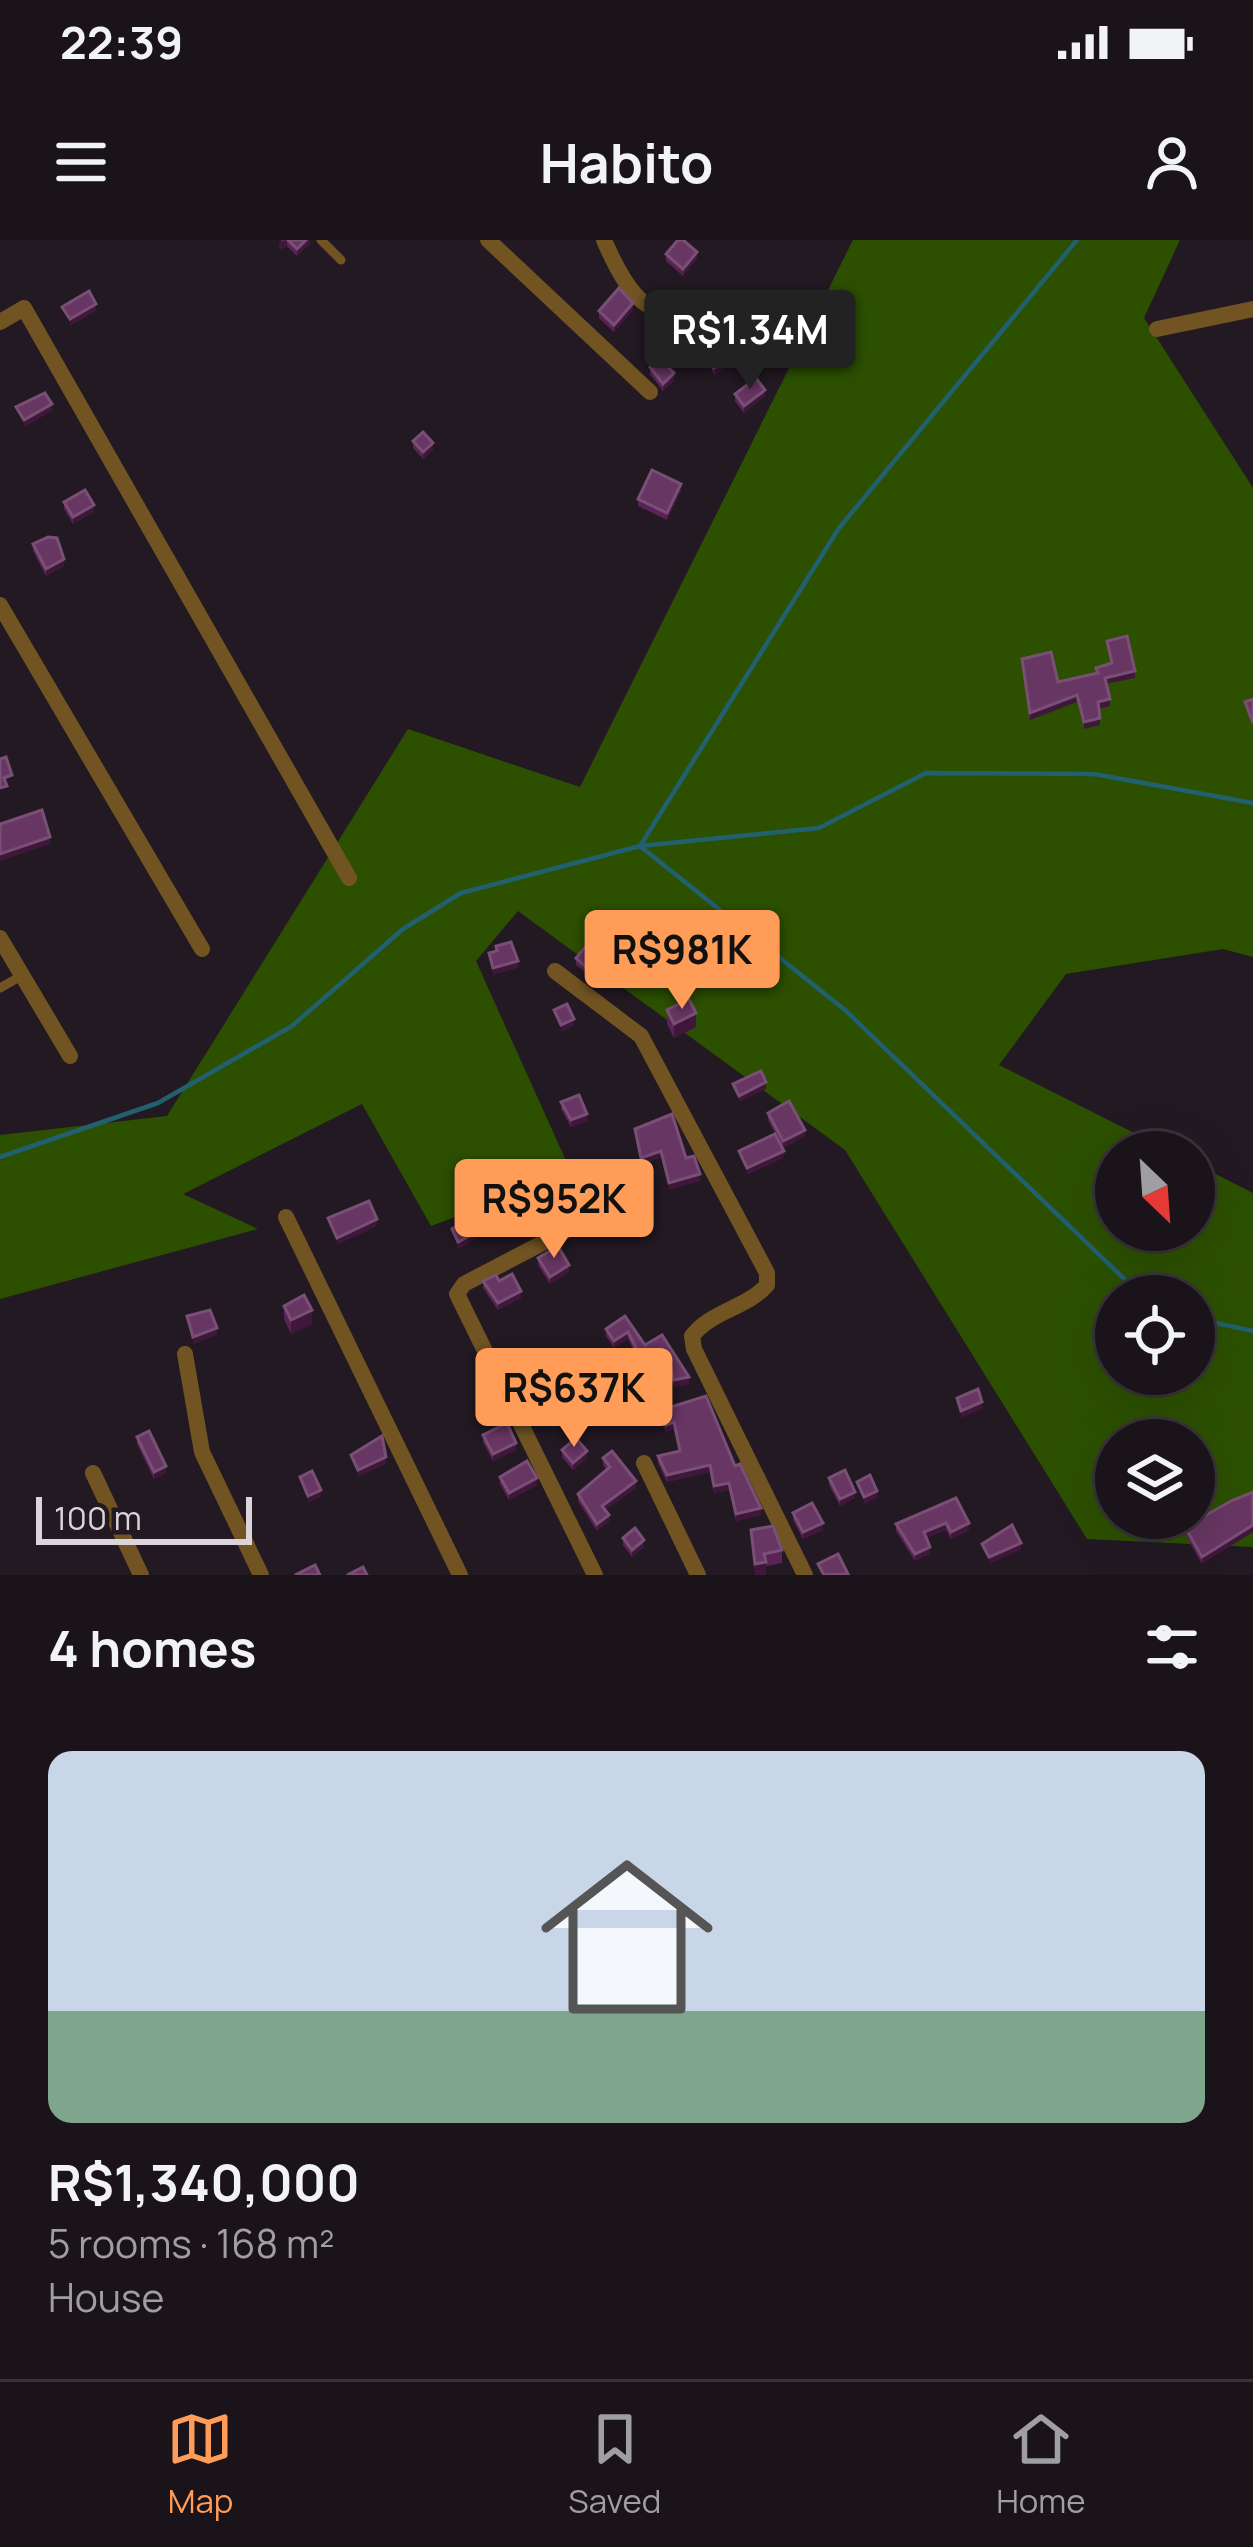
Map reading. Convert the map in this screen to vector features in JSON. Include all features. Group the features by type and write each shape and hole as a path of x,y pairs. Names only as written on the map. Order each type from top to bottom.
{"street":[{"path":"488,240 650,392"},
{"path":"604,240 628,284 653,306 662,310 701,300 735,331"},
{"path":"0,322 24,308 349,878"},
{"path":"1157,329 1253,310"},
{"path":"0,604 202,949"},
{"path":"0,938 70,1056"},
{"path":"555,971 641,1036 767,1274 767,1285 759,1294 701,1324 692,1336 805,1575"},
{"path":"286,1217 460,1575"},
{"path":"583,1222 464,1284 457,1294 595,1575"},
{"path":"185,1354 202,1452 260,1575"},
{"path":"644,1463 698,1575"},
{"path":"93,1473 141,1575"}],"lane":[{"path":"321,240 341,260"},
{"path":"0,988 22,976"}],"green space":[{"path":"853,240 1180,240 1144,318 1253,488 1253,957 1223,949 1066,974 999,1065 1130,1131 1095,1131 1095,1251 1215,1251 1215,1174 1253,1193 1253,1547 1087,1539 845,1150 518,911 476,961 572,1174 431,1226 362,1104 183,1194 258,1229 0,1299 0,1135 167,1116 408,729 580,787"}],"building":[{"path":"678,240 697,252 683,269 666,254"},
{"path":"619,288 633,303 614,325 599,311"},
{"path":"89,291 96,304 70,319 62,307"},
{"path":"769,313 785,329 768,348 750,333"},
{"path":"717,325 740,352 714,368 701,335"},
{"path":"659,358 674,373 663,384 650,367"},
{"path":"756,378 765,390 744,406 735,394"},
{"path":"45,393 52,404 24,420 16,407"},
{"path":"423,432 433,443 423,452 413,441"},
{"path":"652,470 681,484 667,513 638,499"},
{"path":"85,490 94,505 73,517 64,502"},
{"path":"57,538 64,559 46,569 33,544"},
{"path":"1127,636 1135,671 1105,678 1110,699 1098,702 1100,718 1084,722 1077,695 1030,713 1022,659 1051,652 1058,682 1098,673 1096,668 1112,663 1107,641"},
{"path":"1253,699 1253,723 1245,702"},
{"path":"6,757 12,775 4,778 7,786 0,788 0,759"},
{"path":"42,810 50,837 0,854 0,824"},
{"path":"511,942 518,961 493,968 489,953"},
{"path":"586,946 597,954 586,967 576,958"},
{"path":"689,999 696,1013 674,1024 667,1010"},
{"path":"567,1004 574,1019 561,1025 554,1010"},
{"path":"761,1071 766,1082 739,1096 733,1084"},
{"path":"579,1095 587,1114 571,1120 561,1102"},
{"path":"789,1101 805,1130 783,1141 768,1113"},
{"path":"672,1114 686,1158 694,1156 700,1174 669,1183 661,1151 641,1158 635,1129"},
{"path":"775,1134 784,1151 747,1168 739,1151"},
{"path":"545,1162 560,1190 584,1178 594,1198 527,1230 519,1215 525,1212 512,1190 534,1178 530,1171"},
{"path":"369,1201 377,1219 337,1238 328,1218"},
{"path":"474,1217 481,1230 458,1242 452,1229"},
{"path":"558,1246 569,1265 550,1277 538,1258"},
{"path":"512,1274 521,1291 498,1303 483,1281 496,1275 499,1281"},
{"path":"304,1295 312,1310 291,1320 284,1306"},
{"path":"210,1310 217,1328 193,1337 187,1316"},
{"path":"625,1316 645,1345 662,1335 689,1377 674,1380 668,1357 647,1371 628,1332 614,1341 606,1329"},
{"path":"562,1364 575,1379 554,1397 541,1381"},
{"path":"647,1383 655,1401 636,1410 628,1392"},
{"path":"978,1389 982,1402 961,1411 957,1398"},
{"path":"706,1396 735,1466 740,1464 761,1508 736,1514 729,1483 714,1486 710,1465 667,1475 658,1456 680,1451 674,1422 666,1425 661,1410"},
{"path":"507,1423 516,1443 493,1454 483,1435"},
{"path":"149,1431 166,1466 154,1472 137,1437"},
{"path":"382,1436 386,1457 358,1470 351,1455"},
{"path":"576,1438 587,1451 573,1463 562,1450"},
{"path":"612,1451 636,1481 602,1506 609,1515 597,1524 578,1494 610,1467 603,1458"},
{"path":"527,1461 537,1478 509,1493 500,1477"},
{"path":"845,1470 855,1492 840,1499 829,1478"},
{"path":"312,1471 321,1490 308,1496 300,1477"},
{"path":"870,1475 877,1491 864,1497 857,1482"},
{"path":"1253,1492 1253,1525 1202,1557 1192,1539 1215,1539 1215,1510"},
{"path":"956,1498 969,1523 951,1532 946,1523 924,1532 930,1547 915,1554 896,1524"},
{"path":"812,1503 823,1523 803,1532 793,1513"},
{"path":"1012,1525 1021,1543 989,1557 982,1544"},
{"path":"773,1526 782,1550 764,1554 766,1562 755,1564 751,1530"},
{"path":"635,1528 644,1540 632,1550 623,1538"},
{"path":"838,1554 848,1574 824,1575 818,1564"},
{"path":"315,1565 320,1575 295,1575"}],"waterway":[{"path":"0,1157 158,1103 292,1026 403,929 461,893 640,846 839,528 1077,240"},
{"path":"640,846 819,828 926,773 1094,774 1253,803"},
{"path":"640,846 845,1010 1120,1275"},
{"path":"1215,1323 1253,1331"}]}
